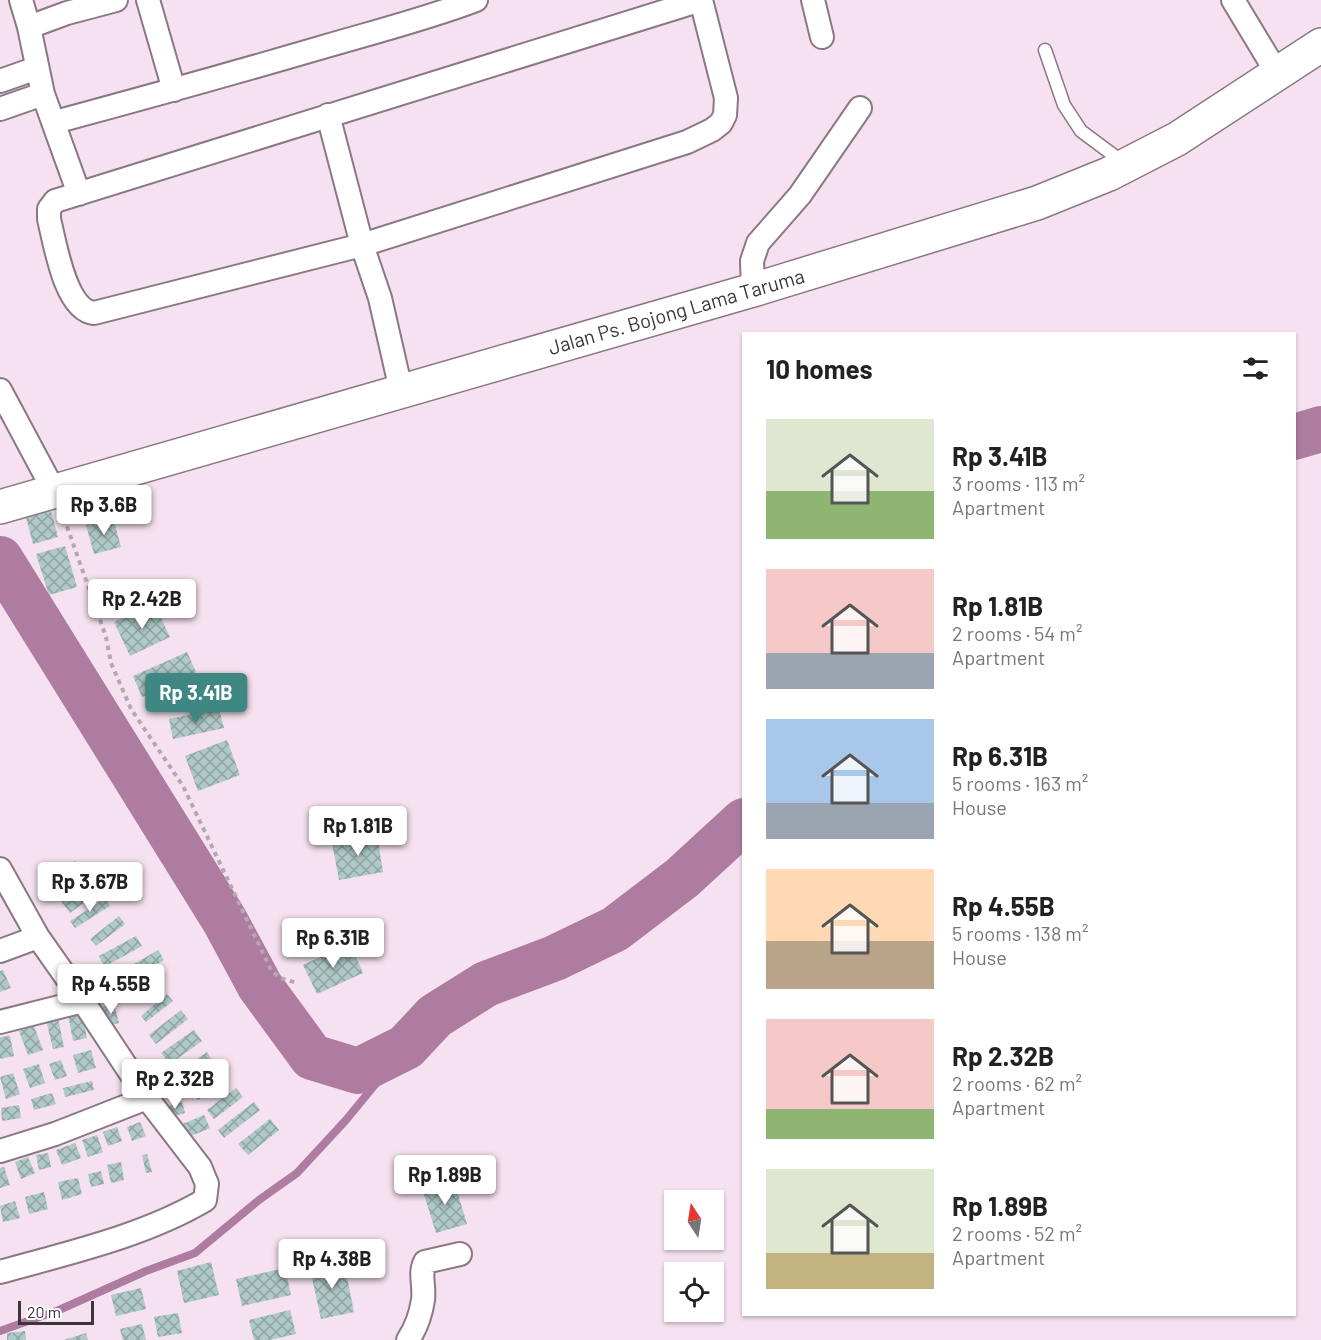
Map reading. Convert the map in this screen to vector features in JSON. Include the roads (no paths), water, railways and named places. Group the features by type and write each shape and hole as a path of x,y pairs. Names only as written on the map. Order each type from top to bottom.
{"main road":[{"name":"Jalan Ps. Bojong Lama Taruma","path":"0,507 753,290 1036,203 1126,165 1177,139 1321,45"}],"street":[{"path":"21,0 43,94 55,122 79,194"},
{"path":"29,27 67,13 116,0"},
{"path":"148,0 174,90"},
{"path":"55,122 442,13 476,0"},
{"path":"701,0 726,98 725,115 721,123 712,130 687,142 362,245 94,314 86,313 69,291 49,219 51,204 55,201 701,0"},
{"path":"813,0 822,37"},
{"path":"1233,0 1277,73"},
{"path":"0,81 37,68"},
{"path":"0,110 43,94"},
{"path":"753,290 752,261 758,243 800,195 860,108"},
{"path":"328,115 362,245 380,298 400,390"},
{"path":"0,390 44,494"},
{"path":"0,869 38,937 147,1098 200,1167 207,1184 205,1200 181,1214 68,1253 0,1272"},
{"path":"0,951 38,937"},
{"path":"0,1022 83,1001"},
{"path":"0,1151 55,1134 147,1098"},
{"path":"408,1340 424,1298 422,1267 425,1262 459,1254"}],"lane":[{"path":"1045,50 1064,105 1081,131 1126,165"}],"waterway":[{"path":"1296,436 1321,429"},
{"path":"0,559 225,921 260,986 312,1057 358,1071 406,1047 435,1016 486,984 555,958 615,929 682,878 742,823"},
{"path":"0,1331 59,1310 146,1271 195,1253 259,1200 297,1173 346,1120 406,1047"}]}
